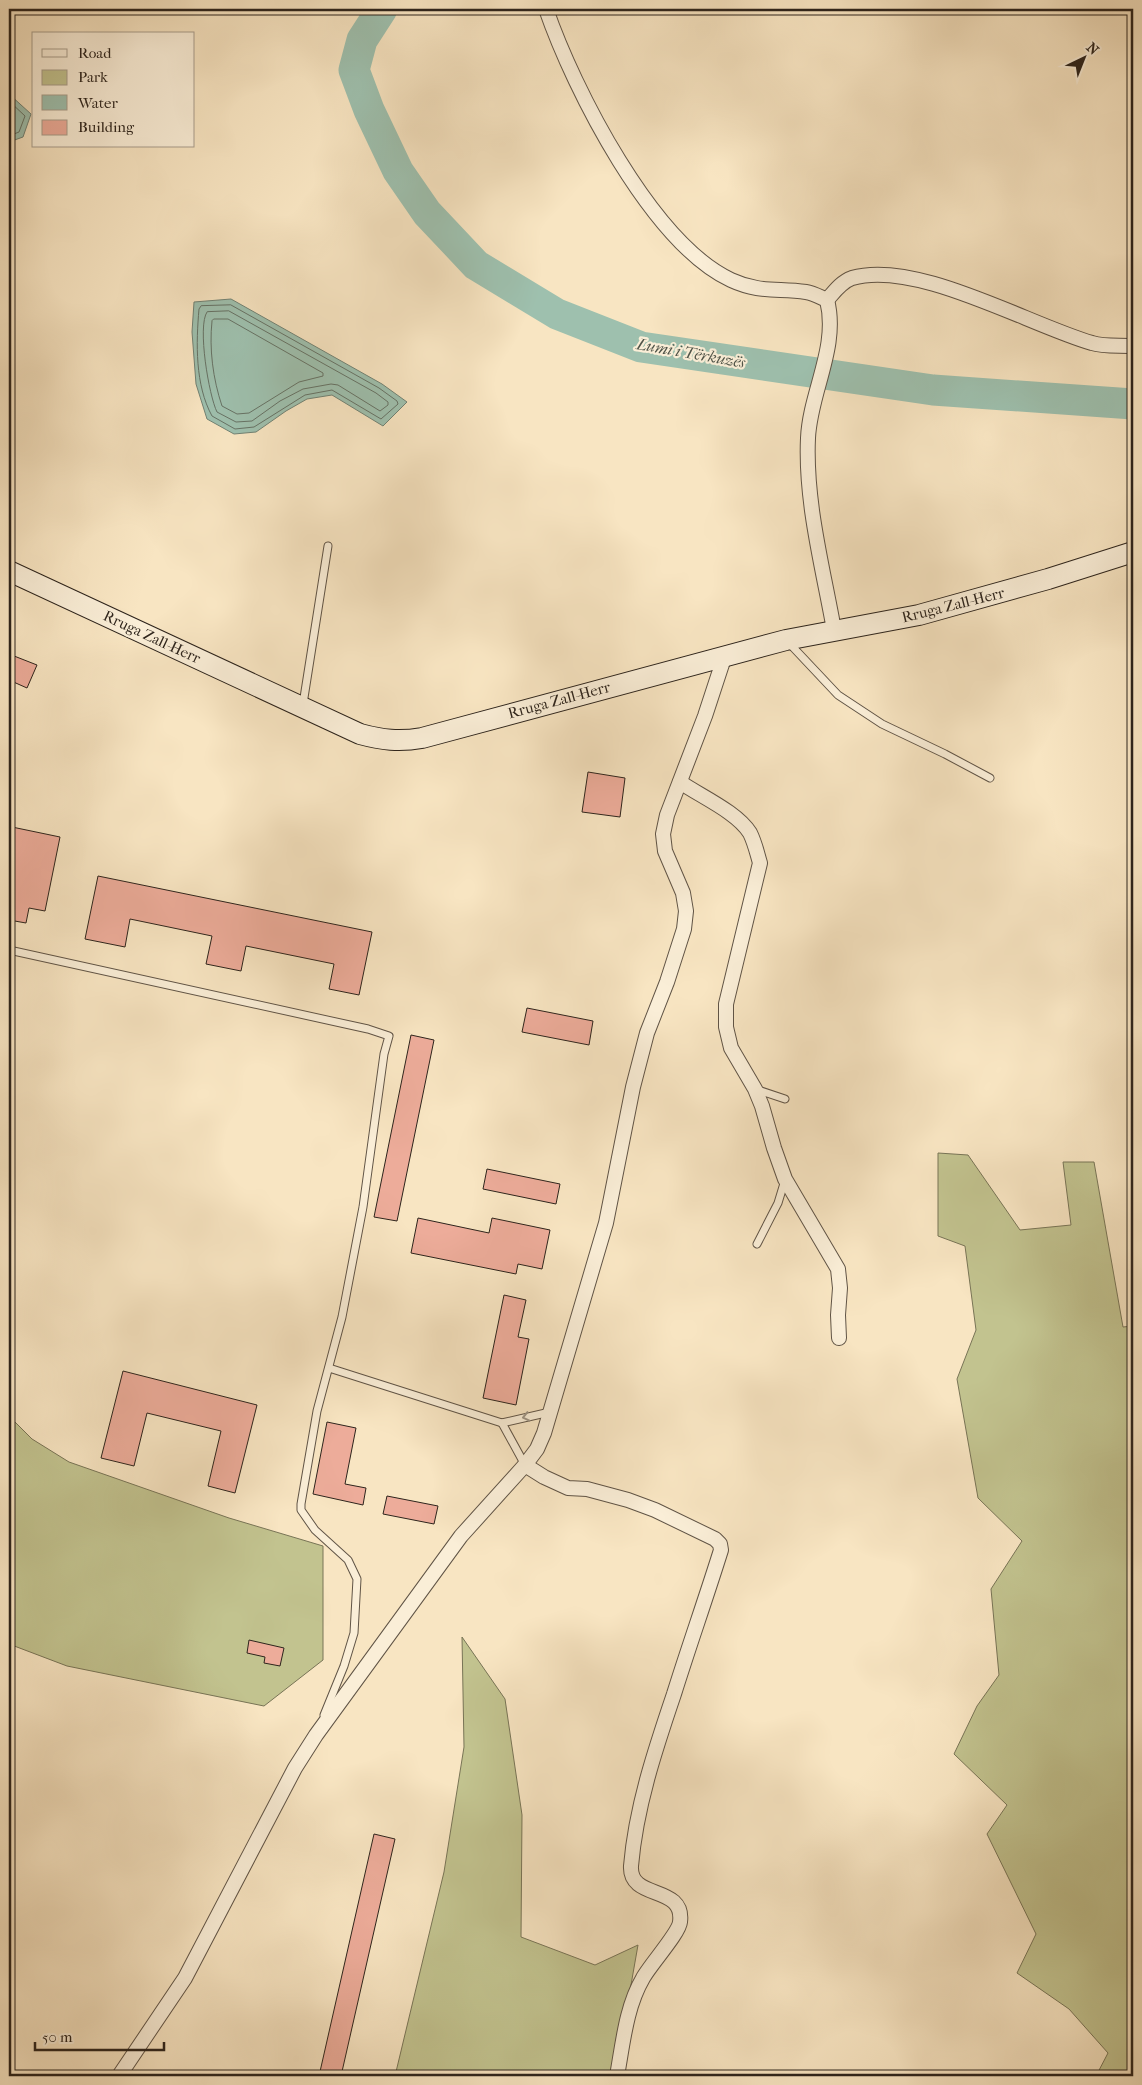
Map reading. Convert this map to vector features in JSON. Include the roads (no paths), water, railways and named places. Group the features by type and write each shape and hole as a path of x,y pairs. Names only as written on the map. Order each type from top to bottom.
{"main road":[{"name":"Rruga Zall-Herr","path":"9,571 360,734 383,740 403,741 422,738 786,640 919,615 1048,579 1133,552"}],"street":[{"path":"546,9 576,84 613,149 652,210 687,249 709,268 732,280 754,288 806,292 827,300"},
{"path":"827,300 841,284 851,278 873,275 903,277 935,285 1012,311 1094,344 1133,346"},
{"path":"827,300 830,318 828,342 808,435 807,463 811,501 834,630"},
{"path":"120,2076 185,1978 295,1768 316,1735 461,1536 537,1449 550,1412 606,1224 633,1087 647,1033 667,982 684,929 686,911 683,893 665,851 664,834 667,815 705,716 725,655"},
{"path":"680,782 735,818 749,832 756,847 760,863 726,1004 726,1027 731,1048 755,1089 785,1179 838,1269 840,1288 839,1338"},
{"path":"525,1465 544,1477 568,1488 609,1494 655,1510 715,1539 720,1544 721,1550 650,1764 631,1867 632,1879 637,1885 663,1894 673,1901 680,1911 680,1923 642,1978 631,2005 617,2076"}],"lane":[{"path":"302,707 328,546"},
{"path":"786,640 838,695 882,724 990,778"},
{"path":"9,950 368,1029 389,1036 384,1054 363,1207 342,1317 317,1411 301,1510 315,1530 348,1560 358,1580 354,1633 344,1666 316,1735"},
{"path":"755,1089 785,1099"},
{"path":"758,1244 778,1203 785,1179"},
{"path":"329,1368 502,1422 550,1412"},
{"path":"502,1422 525,1465"}],"water":[{"path":"9,94 31,114 23,137 9,142"},
{"path":"231,299 382,384 407,402 383,426 332,395 307,399 256,432 234,434 207,419 196,384 192,332 194,302"}],"waterway":[{"name":"Lumi i Tërkuzës","path":"382,9 362,40 354,70 369,110 398,171 427,213 476,265 557,314 641,347 933,390 1133,404"}]}
